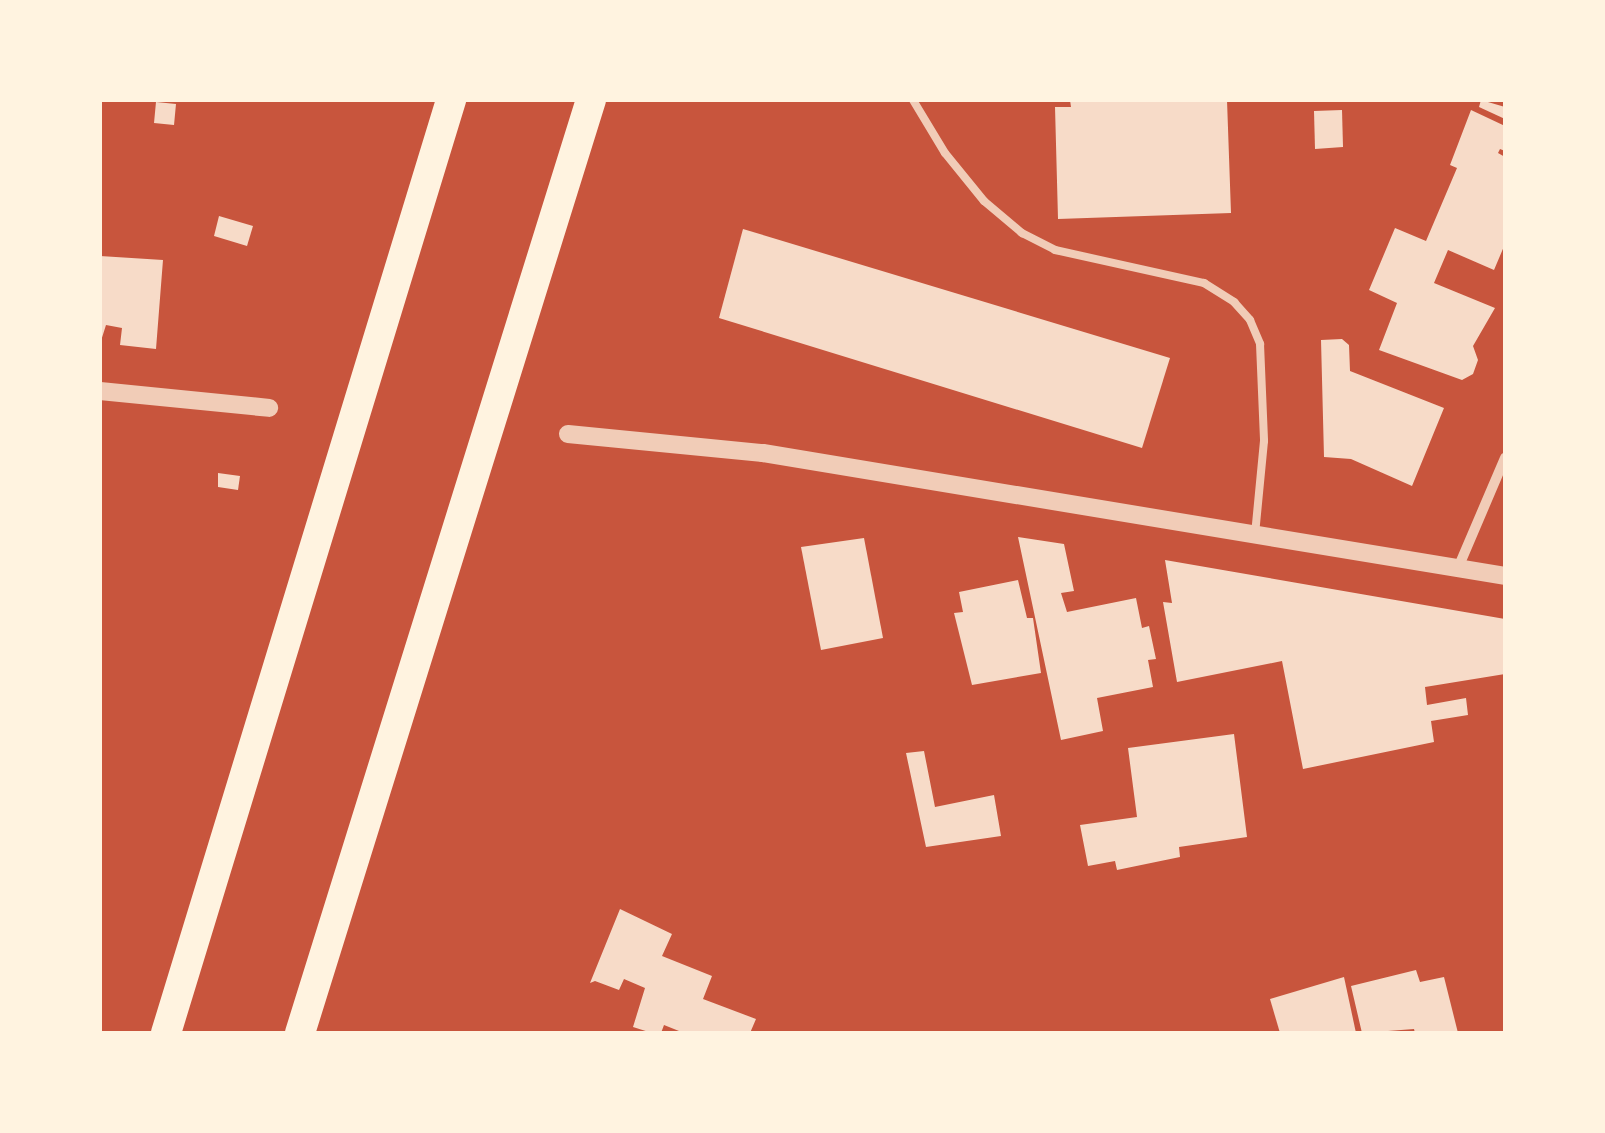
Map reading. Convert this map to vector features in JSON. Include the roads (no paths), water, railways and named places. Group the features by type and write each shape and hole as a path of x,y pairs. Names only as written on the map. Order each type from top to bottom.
{"highway":[{"path":"166,1033 451,100"},
{"path":"300,1033 590,100"}],"street":[{"path":"100,391 269,408"},
{"path":"568,434 764,453 1505,576"},
{"path":"1458,568 1505,458"}],"lane":[{"path":"914,100 964,177 1022,234 1055,250 1204,283 1234,302 1250,320 1260,344 1264,441 1256,535"}]}
